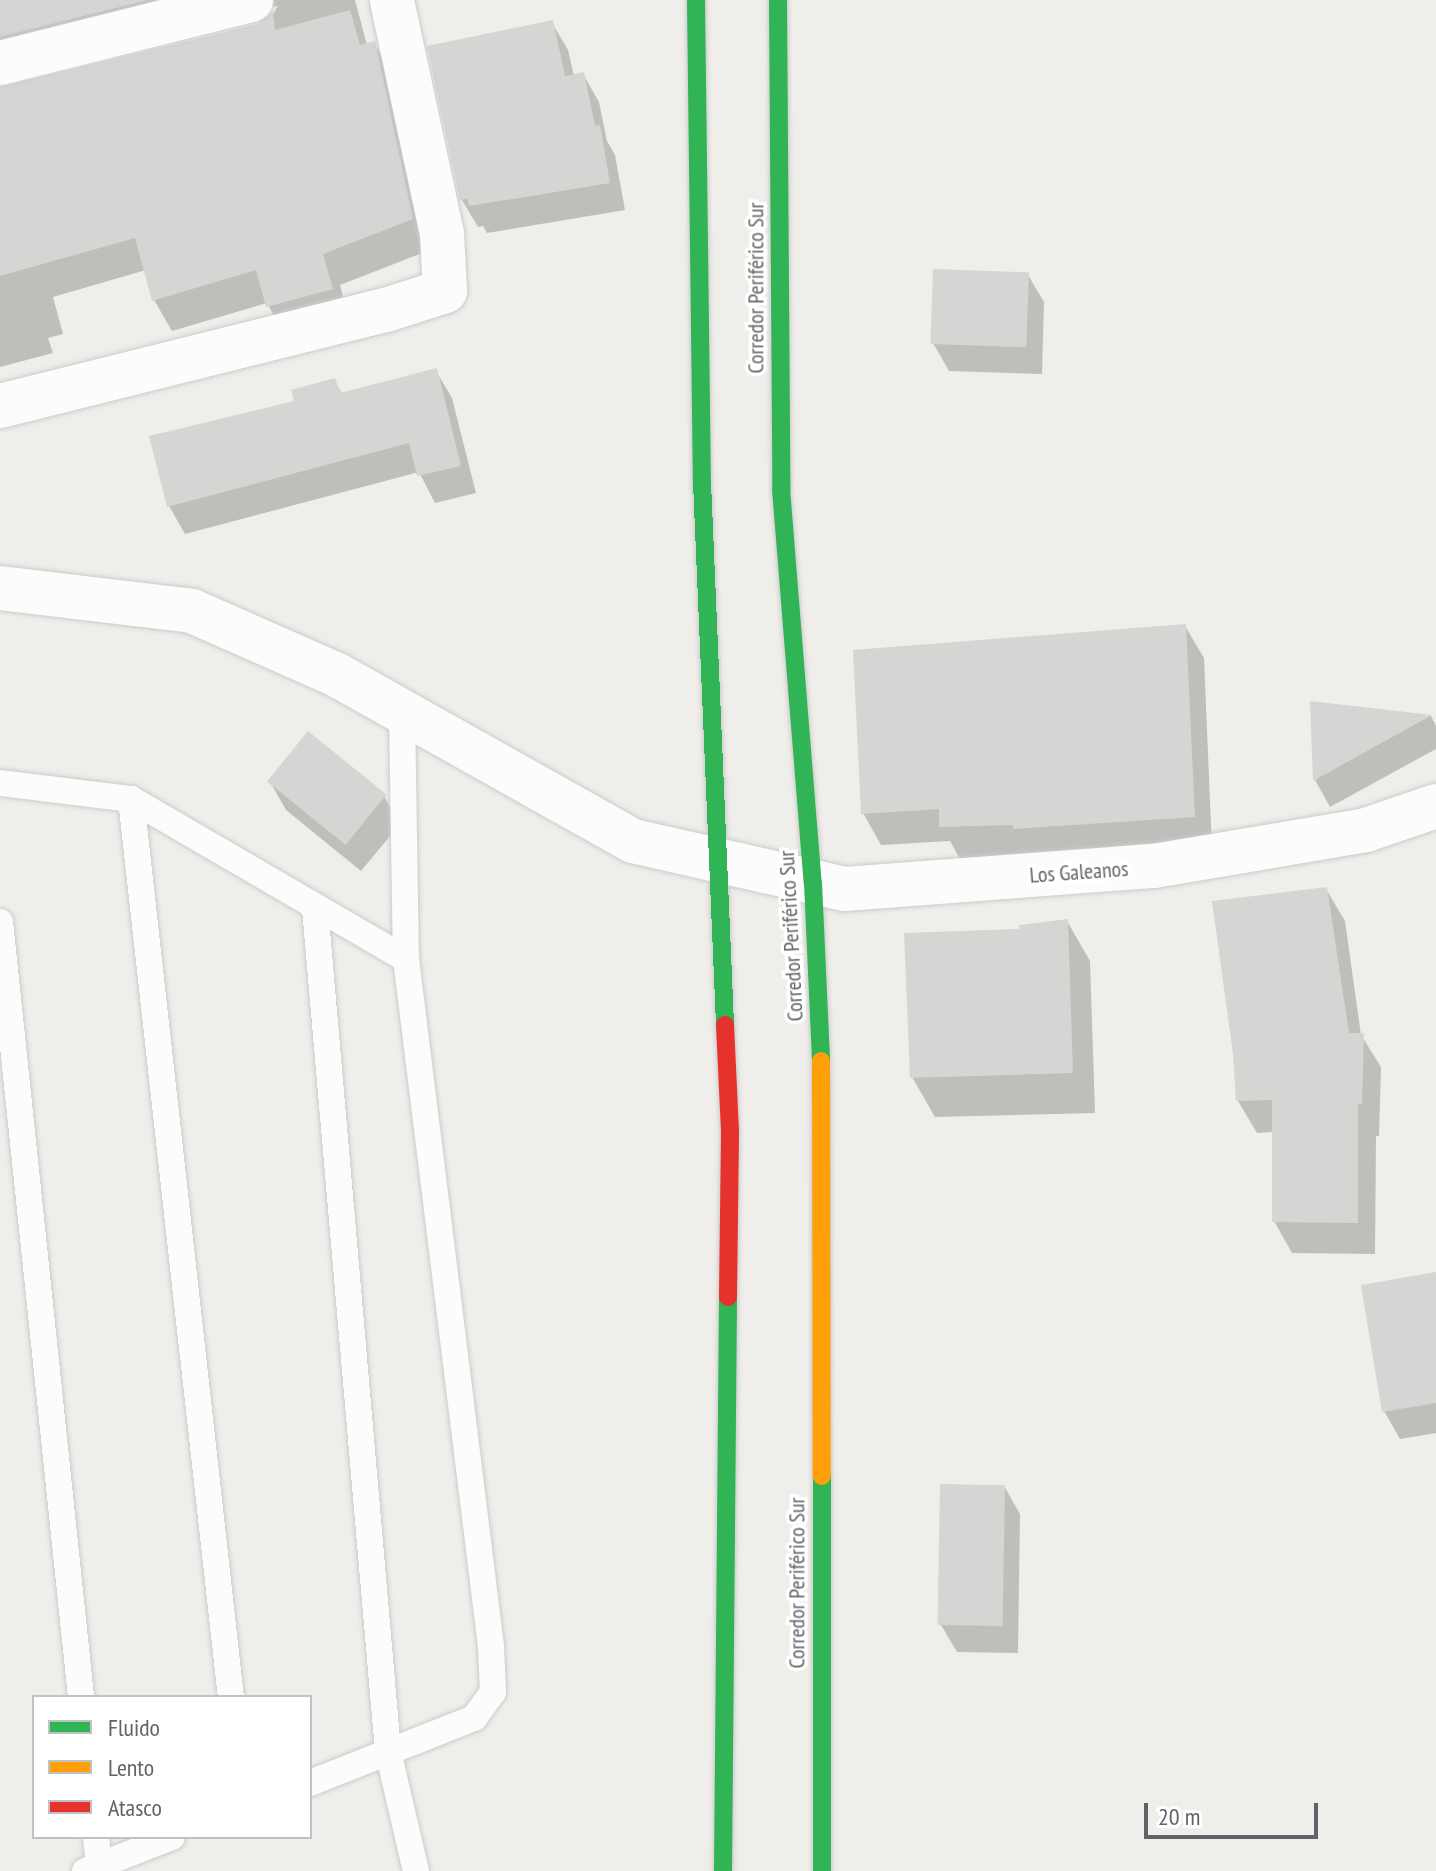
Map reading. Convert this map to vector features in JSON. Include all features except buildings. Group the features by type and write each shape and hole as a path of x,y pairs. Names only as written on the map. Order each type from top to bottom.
{"main road":[{"path":"696,0 702,482 730,1133 723,1871"},
{"name":"Corredor Periférico Sur","path":"778,0 781,489 813,883 821,1050 822,1871"}],"street":[{"path":"0,63 251,0"},
{"path":"0,406 371,314 445,291 442,234 392,0"},
{"name":"Los Galeanos","path":"0,588 192,611 337,675 633,841 845,889 1154,866 1366,830 1436,806"}],"lane":[{"path":"312,1782 474,1718 493,1692 491,1646 406,959 402,711"},
{"path":"0,783 131,799 406,959"},
{"path":"131,799 231,1695"},
{"path":"315,908 388,1751 416,1871"},
{"path":"0,922 81,1695"},
{"path":"96,1839 92,1868 167,1839"}],"traffic: fast":[{"path":"696,0 702,482 725,1025"},
{"path":"778,0 781,489 813,883 821,1061"},
{"path":"723,1871 728,1297"},
{"path":"822,1476 822,1871"}],"traffic: slow":[{"path":"821,1061 822,1476"}],"traffic: jam":[{"path":"725,1025 730,1133 728,1297"}]}
